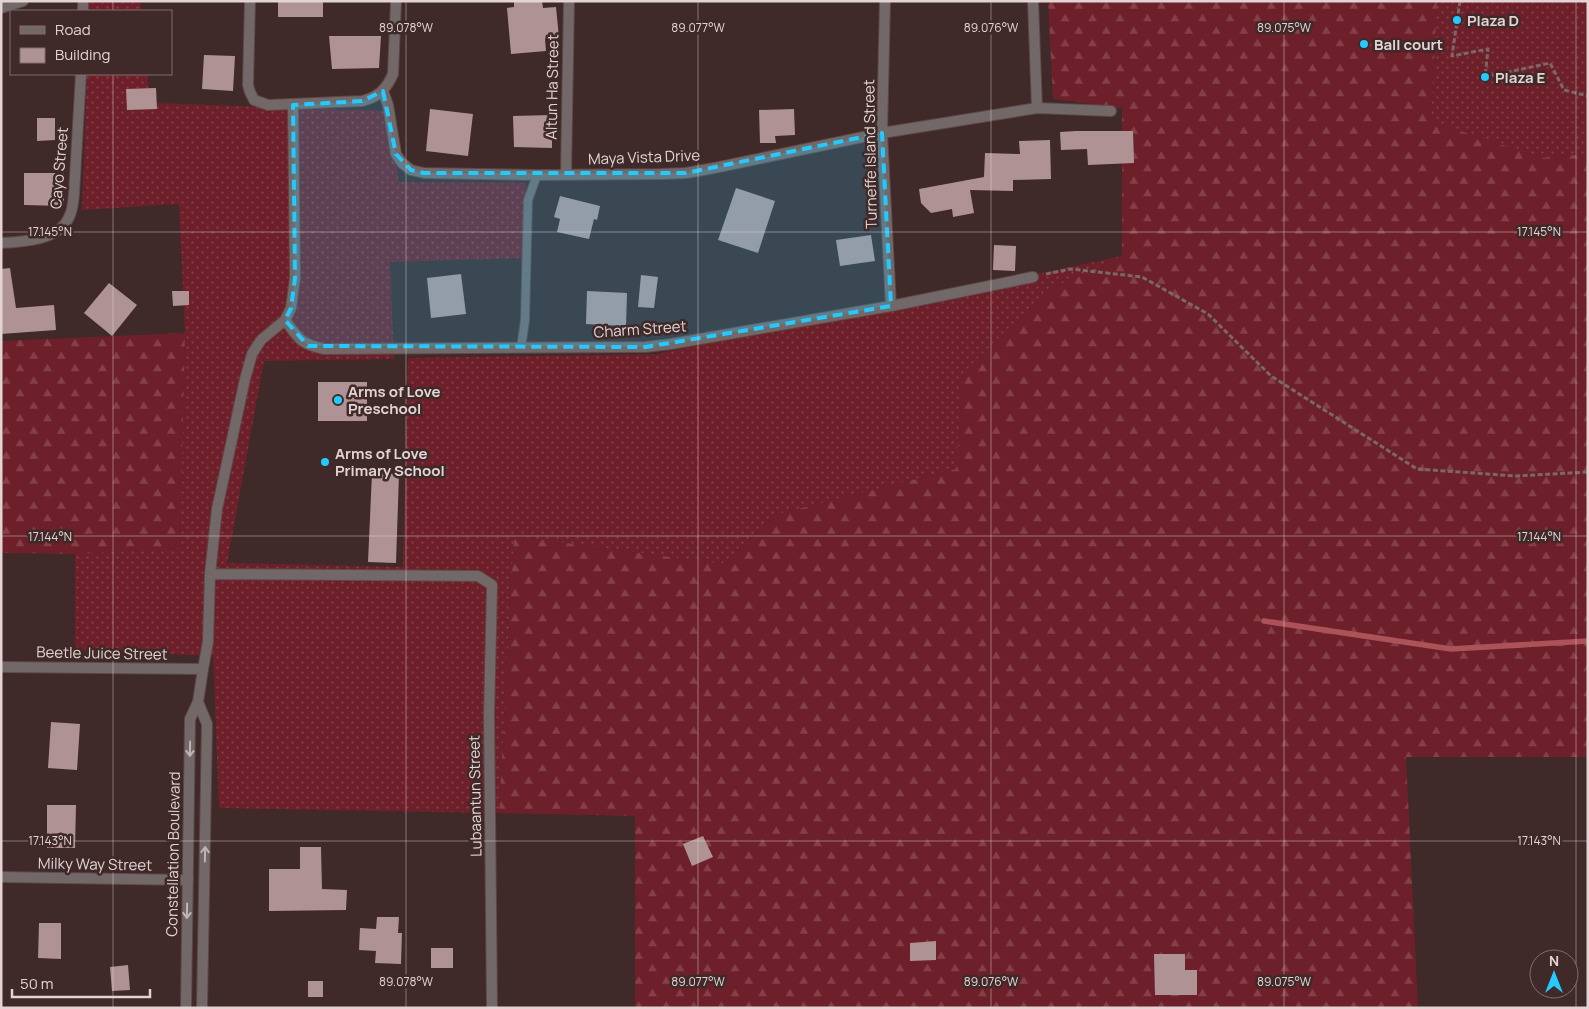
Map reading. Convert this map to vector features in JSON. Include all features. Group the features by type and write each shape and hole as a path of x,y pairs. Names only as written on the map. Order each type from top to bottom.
{"street":[{"path":"1,8 22,1"},
{"path":"250,1 248,85 254,100 268,105 362,101 373,98 383,91 389,84 393,74 396,1"},
{"name":"Altun Ha Street","path":"566,174 569,1"},
{"name":"Turneffe Island Street","path":"885,1 882,134 891,306"},
{"path":"1034,1 1037,108"},
{"name":"Cayo Street","path":"1,243 26,242 45,237 62,228 69,219 74,194 81,75"},
{"name":"Maya Vista Drive","path":"383,91 388,105 396,154 402,163 411,170 424,173 537,175 686,173 882,134 1037,108 1111,111"},
{"path":"285,320 291,308 295,278 293,105"},
{"name":"Charm Street","path":"285,320 298,338 308,346 324,349 646,346 671,344 891,306 1033,277"},
{"name":"Constellation Boulevard","path":"186,1008 190,719 198,702 208,642 210,574 217,509 252,354 261,340 285,320"},
{"name":"Lubaantun Street","path":"210,574 478,576 492,585 489,715 492,1008"},
{"name":"Beetle Juice Street","path":"1,667 203,669"},
{"name":"Constellation Boulevard","path":"198,702 207,724 202,1008"},
{"name":"Milky Way Street","path":"1,877 188,880"}],"lane":[{"path":"520,348 525,320 528,200 537,175"}],"path":[{"path":"1460,1 1452,56 1488,48 1485,77 1550,63 1564,90 1588,96"},
{"path":"1033,277 1071,269 1142,276 1208,314 1271,376 1417,469 1516,476 1588,472"}],"highlighted area":[{"path":"383,91 396,154 411,170 424,173 686,173 882,133 891,306 646,347 308,346 285,320 291,308 295,278 293,105 362,101"}],"green space":[{"path":"89,1 140,1 141,10 89,10"},
{"path":"1048,1 1437,1 1431,121 1541,158 1588,154 1588,757 1406,757 1418,1008 635,1008 635,816 499,813 514,536 722,564 778,514 956,469 963,373 1046,291 1122,256 1122,108 1053,99"},
{"path":"1437,1 1588,1 1588,154 1541,158 1431,121"},
{"path":"87,75 147,75 150,103 388,111 399,182 526,183 526,258 390,262 394,359 264,361 227,563 403,567 408,358 658,354 1122,256 1046,291 963,373 956,469 778,514 722,564 514,536 499,813 219,808 213,656 75,650 75,554 180,548 185,333 179,204 82,210"},
{"path":"185,333 180,548 75,554 1,553 1,341"}],"building":[{"path":"278,1 323,1 323,17 278,17"},
{"path":"514,1 542,1 543,8 556,7 559,38 545,39 546,51 511,54 507,8 514,7"},
{"path":"329,36 381,36 379,68 332,69"},
{"path":"204,55 235,56 233,91 202,89"},
{"path":"156,88 157,109 127,110 126,89"},
{"path":"430,109 473,114 468,156 426,151"},
{"path":"794,109 795,135 775,136 776,143 760,143 759,110"},
{"path":"552,115 552,148 514,147 513,116"},
{"path":"37,118 55,118 55,140 37,141"},
{"path":"1133,131 1134,163 1088,165 1087,149 1061,150 1060,132"},
{"path":"1050,140 1051,179 1013,180 1013,191 970,190 974,213 953,217 952,209 931,213 921,203 919,189 984,177 985,153 1020,154 1019,141"},
{"path":"24,173 64,173 64,206 24,205"},
{"path":"736,188 775,201 758,253 718,240"},
{"path":"560,196 600,206 597,220 594,219 589,239 557,232 560,219 554,217"},
{"path":"871,235 875,261 840,266 836,240"},
{"path":"994,245 1016,246 1015,271 993,270"},
{"path":"10,268 16,308 54,305 56,330 1,334 1,269"},
{"path":"461,274 466,314 431,318 427,278"},
{"path":"641,275 658,277 654,308 638,307"},
{"path":"109,283 137,305 112,336 84,313"},
{"path":"172,291 189,291 189,305 173,306"},
{"path":"587,291 627,293 626,326 586,324"},
{"path":"318,382 367,382 367,421 318,421"},
{"path":"372,473 399,474 396,563 368,562"},
{"path":"51,722 80,724 77,770 48,768"},
{"path":"47,805 76,805 75,848 47,848"},
{"path":"703,836 713,857 692,866 683,844"},
{"path":"300,847 321,847 322,889 347,890 346,910 269,911 269,869 300,869"},
{"path":"377,917 399,917 398,933 402,933 401,964 375,963 376,951 359,950 360,928 376,929"},
{"path":"39,923 61,923 61,959 38,958"},
{"path":"936,941 936,960 910,961 910,943"},
{"path":"431,948 453,948 453,968 431,968"},
{"path":"1154,954 1185,954 1185,970 1197,970 1197,995 1155,995"},
{"path":"128,965 130,990 112,991 110,967"},
{"path":"308,981 323,981 323,997 308,997"}],"waterway":[{"path":"1264,621 1451,649 1588,641"}],"place":[{"name":"Plaza D","path":"1457,20"},
{"name":"Ball court","path":"1364,44"},
{"name":"Plaza E","path":"1485,77"},
{"name":"Arms of Love Preschool","path":"338,400"},
{"name":"Arms of Love Primary School","path":"325,462"}]}
